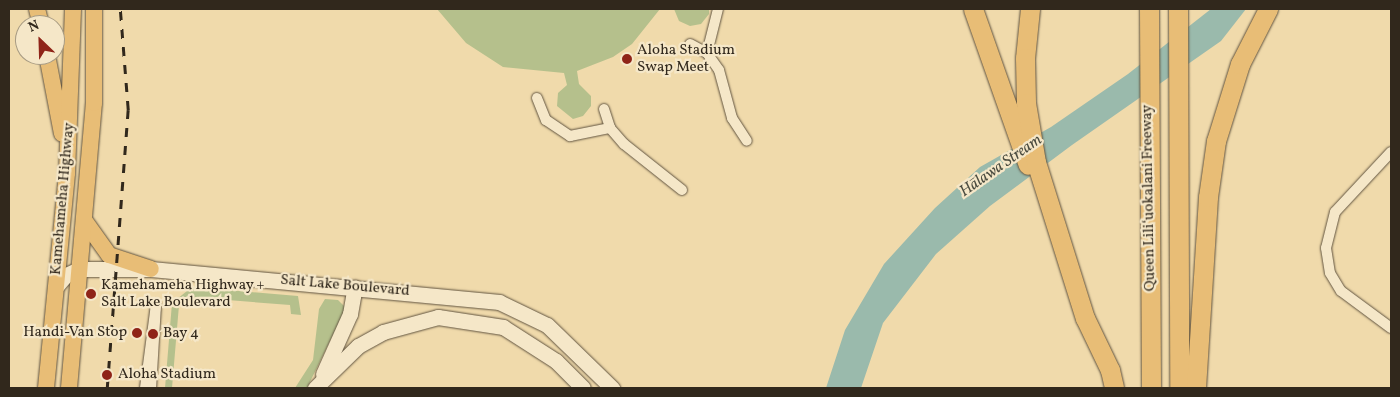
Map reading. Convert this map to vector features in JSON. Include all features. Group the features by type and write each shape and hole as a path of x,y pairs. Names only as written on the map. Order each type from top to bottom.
{"highway":[{"path":"973,9 1022,127 1085,318 1110,370 1114,388"},
{"path":"1022,127 1025,58 1030,9"},
{"name":"Queen Liliʻuokalani Freeway","path":"1148,9 1151,388"},
{"path":"1196,388 1208,197 1216,140 1240,64 1268,9"},
{"name":"Queen Liliʻuokalani Freeway","path":"1178,16 1179,388"}],"main road":[{"name":"Kamehameha Highway","path":"48,384 67,173 74,9"},
{"name":"Kamehameha Highway","path":"69,388 94,103 94,9"},
{"path":"94,103 105,9"},
{"path":"50,65 67,173"},
{"path":"84,220 109,255 151,269"},
{"path":"56,288 66,275 79,269"},
{"name":"Salt Lake Boulevard","path":"79,269 151,269 463,297 507,306 546,325 612,388"},
{"path":"316,387 345,329 355,287"},
{"path":"316,387 358,346 383,332 438,317 503,327 549,356 583,388"}],"street":[{"path":"707,53 718,9"},
{"path":"690,44 707,53 719,70 732,118 747,141"},
{"path":"537,98 546,120 570,136 610,128"},
{"path":"604,109 610,128 624,144 682,190"},
{"path":"1391,152 1335,212 1326,248 1330,273 1341,291 1391,328"},
{"path":"145,388 156,305 158,308 151,388"}],"green space":[{"path":"437,9 660,9 632,44 613,57 577,71 579,84 591,96 591,106 583,116 573,119 557,106 558,93 567,85 564,73 503,67 466,43"},
{"path":"674,9 709,9 709,14 701,24 690,26 679,21"},
{"path":"192,287 298,296 301,315 291,314 290,305 189,297 188,306 179,305 172,388 165,388 172,303"},
{"path":"325,299 338,300 346,308 307,388 295,388 313,360 319,309"}],"water":[{"name":"Hālawa Stream","path":"1211,9 1246,9 1221,41 1072,145 990,206 936,254 883,323 861,388 826,388 845,330 884,264 935,208 980,167 1051,127 1128,74"}],"railway":[{"path":"107,388 128,110 120,9"}],"place":[{"name":"Aloha Stadium Swap Meet","path":"627,59"},
{"name":"Kamehameha Highway + Salt Lake Boulevard","path":"91,294"},
{"name":"Handi-Van Stop","path":"137,333"},
{"name":"Bay 4","path":"153,334"},
{"name":"Aloha Stadium","path":"107,375"}]}
